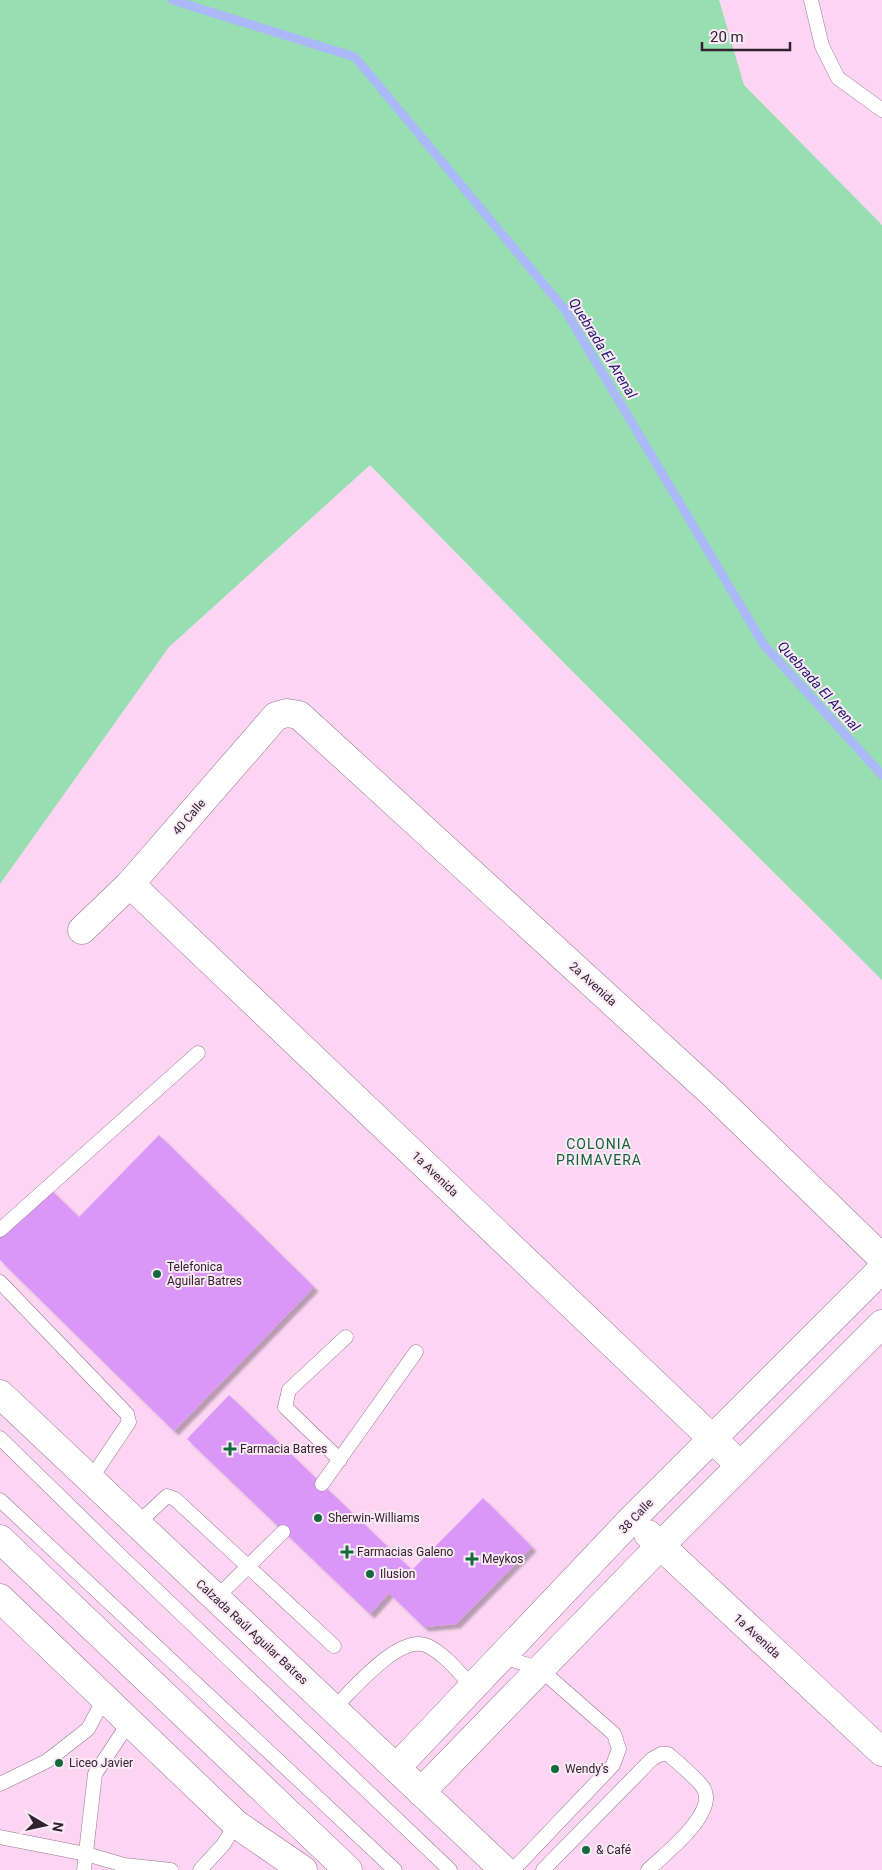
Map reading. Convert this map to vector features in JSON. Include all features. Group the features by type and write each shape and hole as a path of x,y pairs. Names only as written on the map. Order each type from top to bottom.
{"main road":[{"name":"40 Calle","path":"82,930 130,884 276,716 287,713 299,715"},
{"name":"2a Avenida","path":"299,715 714,1094 882,1258"},
{"name":"1a Avenida","path":"130,884 740,1465"},
{"name":"38 Calle","path":"396,1768 632,1519 882,1269"},
{"path":"421,1792 660,1546 882,1324"},
{"name":"Calzada Raúl Aguilar Batres","path":"0,1394 504,1870"},
{"name":"1a Avenida","path":"632,1519 882,1752"},
{"path":"0,1539 348,1870"},
{"path":"0,1598 106,1697 236,1824 303,1870"}],"lane":[{"path":"811,0 822,46 838,78 882,110"},
{"path":"0,1230 198,1053"},
{"path":"0,1282 127,1414 129,1422 90,1480"},
{"path":"340,1460 285,1407 289,1390 346,1337"},
{"path":"322,1484 416,1352"},
{"path":"0,1438 450,1870"},
{"path":"137,1524 167,1496 175,1499 334,1646"},
{"path":"0,1500 395,1870"},
{"path":"216,1598 283,1532"},
{"path":"333,1709 390,1654 409,1644 426,1644 443,1656 473,1687"},
{"path":"502,1656 540,1669 614,1734 618,1749 613,1765 513,1870"},
{"path":"0,1784 47,1761 88,1729 106,1697"},
{"path":"84,1870 95,1774 130,1721"},
{"path":"543,1870 652,1759 661,1754 668,1754 704,1788 707,1803 697,1822 648,1870"},
{"path":"200,1870 223,1845 236,1824"},
{"path":"0,1837 86,1854 124,1865 171,1870"}],"green space":[{"path":"0,0 719,0 744,85 882,225 882,980 571,670 370,465 169,647 0,884"}],"building":[{"name":"Telefonica Aguilar Batres","path":"159,1135 314,1287 174,1431 0,1260 0,1236 48,1187 79,1217"},
{"path":"229,1395 412,1570 483,1498 532,1547 456,1624 424,1627 389,1593 370,1614 187,1439"}],"waterway":[{"name":"Quebrada El Arenal","path":"172,0 355,57 565,310 764,645 882,775"}],"place":[{"name":"Telefonica Aguilar Batres","path":"157,1274"},
{"name":"Farmacia Batres","path":"230,1449"},
{"name":"Sherwin-Williams","path":"318,1518"},
{"name":"Farmacias Galeno","path":"347,1552"},
{"name":"Meykos","path":"472,1559"},
{"name":"Ilusion","path":"370,1574"},
{"name":"Liceo Javier","path":"59,1763"},
{"name":"Wendy's","path":"555,1769"},
{"name":"& Café","path":"586,1850"}],"district":[{"name":"COLONIA PRIMAVERA","path":"599,1152"}]}
